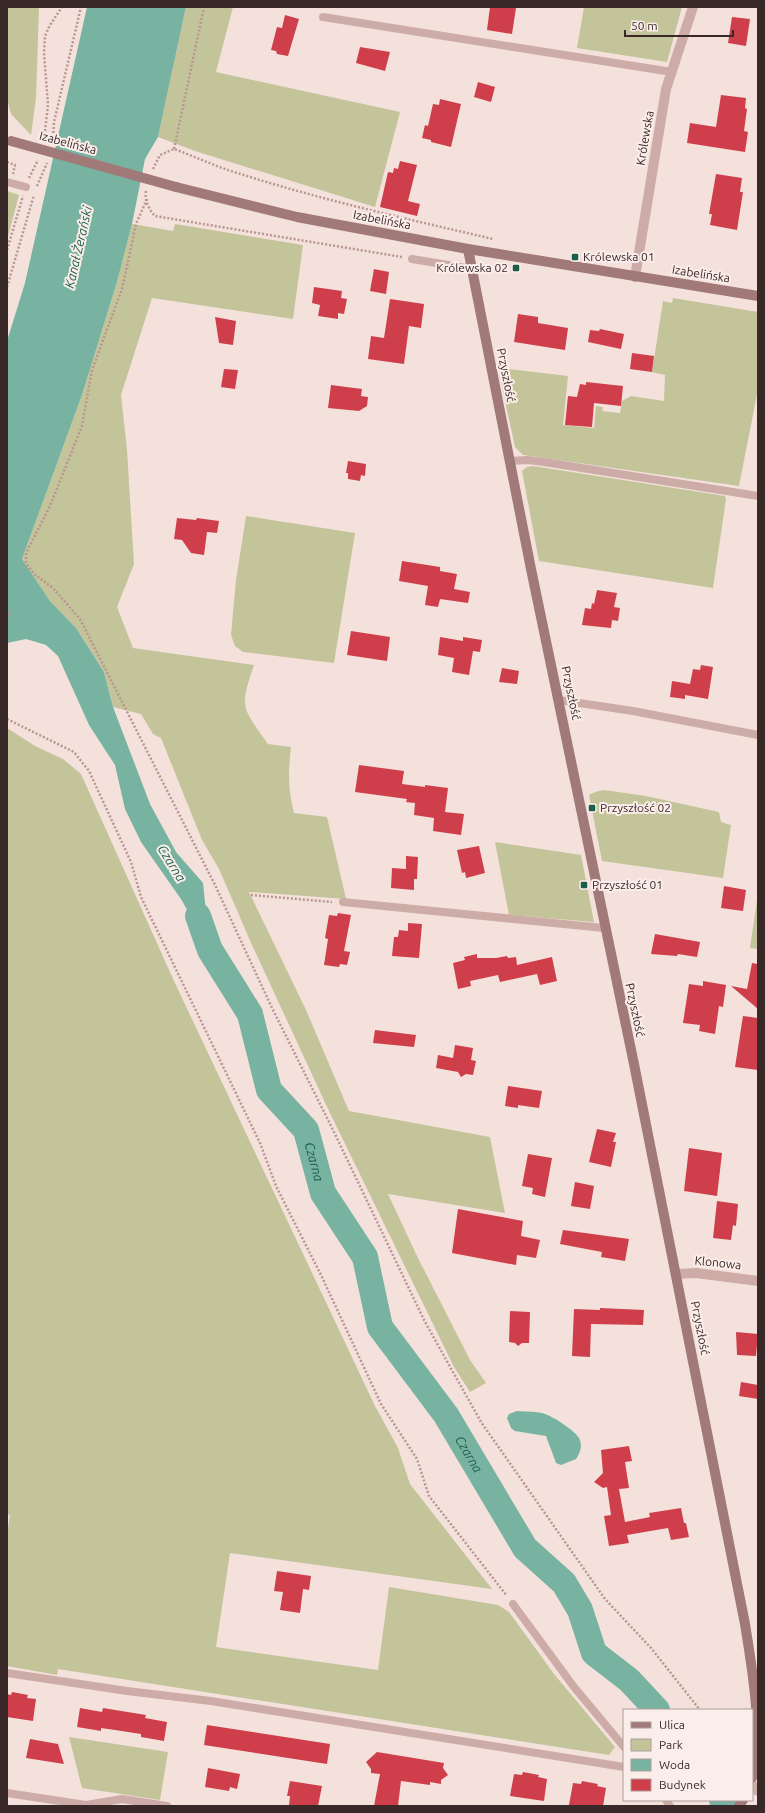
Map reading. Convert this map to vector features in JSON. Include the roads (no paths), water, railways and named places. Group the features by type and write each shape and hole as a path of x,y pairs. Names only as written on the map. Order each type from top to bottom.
{"street":[{"name":"Królewska","path":"635,277 666,89 693,7"},
{"name":"Izabelińska","path":"9,141 176,187 297,217 468,249 758,296"},
{"name":"Przyszłość","path":"468,249 509,461 676,1274 745,1624 755,1688 757,1745 753,1771"},
{"name":"Klonowa","path":"676,1274 696,1273 758,1281"}],"lane":[{"path":"323,17 672,72"},
{"path":"7,182 26,187"},
{"path":"412,259 472,269"},
{"path":"509,461 528,460 544,462 758,496"},
{"path":"559,700 632,711 758,734"},
{"path":"343,902 604,928"},
{"path":"513,1604 574,1687 623,1746"},
{"path":"7,1674 127,1691 210,1700 623,1767"},
{"path":"7,1793 86,1805 122,1799 166,1806"}],"water":[{"name":"Kanał Żerański","path":"87,7 186,7 158,137 145,159 132,224 117,282 82,395 22,559 50,601 76,628 104,672 113,707 150,804 176,852 203,883 210,950 181,899 141,842 125,809 115,765 89,725 58,656 46,645 26,639 7,643 7,341 25,283"},
{"path":"517,1411 545,1414 568,1428 579,1438 581,1444 579,1454 576,1459 561,1465 556,1463 546,1436 515,1431 511,1428 507,1418 509,1414"}],"waterway":[{"name":"Czarna","path":"198,916 210,950 250,1014 269,1090 306,1130 323,1193 365,1257 380,1327 446,1415 525,1548 564,1583 580,1610 594,1653 629,1680 656,1709"},
{"name":"Czarna","path":"722,1801 725,1806"}],"place":[{"name":"Królewska 01","path":"575,257"},
{"name":"Królewska 02","path":"516,268"},
{"name":"Przyszłość 02","path":"592,808"},
{"name":"Przyszłość 01","path":"584,885"}]}
